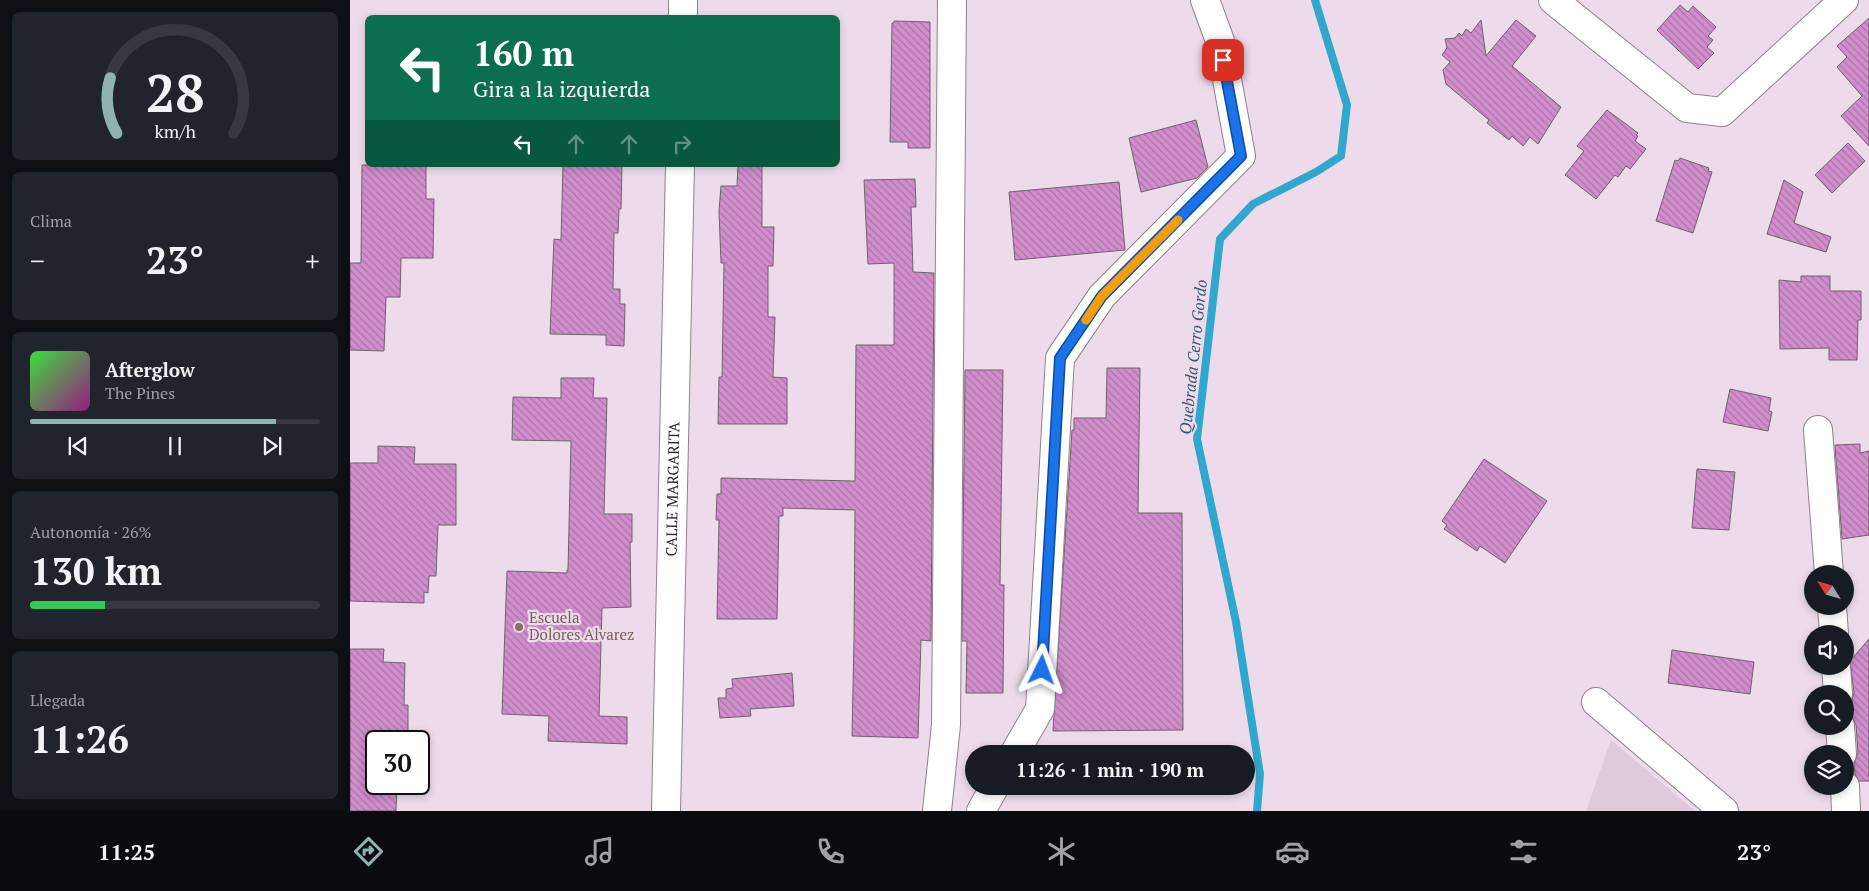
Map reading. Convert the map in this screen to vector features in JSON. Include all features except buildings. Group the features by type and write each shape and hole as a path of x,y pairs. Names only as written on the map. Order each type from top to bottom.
{"street":[{"path":"683,0 683,15"},
{"path":"937,811 946,725 952,0"},
{"path":"1019,745 1040,709 1060,358 1102,296 1241,156 1220,41 1205,0"},
{"path":"1553,0 1687,108 1722,112 1844,0"},
{"name":"CALLE MARGARITA","path":"666,811 680,167"},
{"path":"1818,430 1828,565"},
{"path":"1596,702 1724,811"},
{"path":"981,811 990,795"},
{"path":"1845,795 1846,811"}],"shaded area":[{"path":"1611,740 1695,811 1586,811"}],"waterway":[{"name":"Quebrada Cerro Gordo","path":"1257,811 1260,774 1236,622 1197,439 1220,239 1253,204 1316,172 1341,156 1347,105 1315,0"}],"slow traffic":[{"path":"1086,320 1102,296 1178,220"}],"place":[{"name":"Escuela Dolores Alvarez","path":"519,627"}],"route":[{"path":"1042,670 1060,358 1102,296 1241,156 1223,60"}]}
